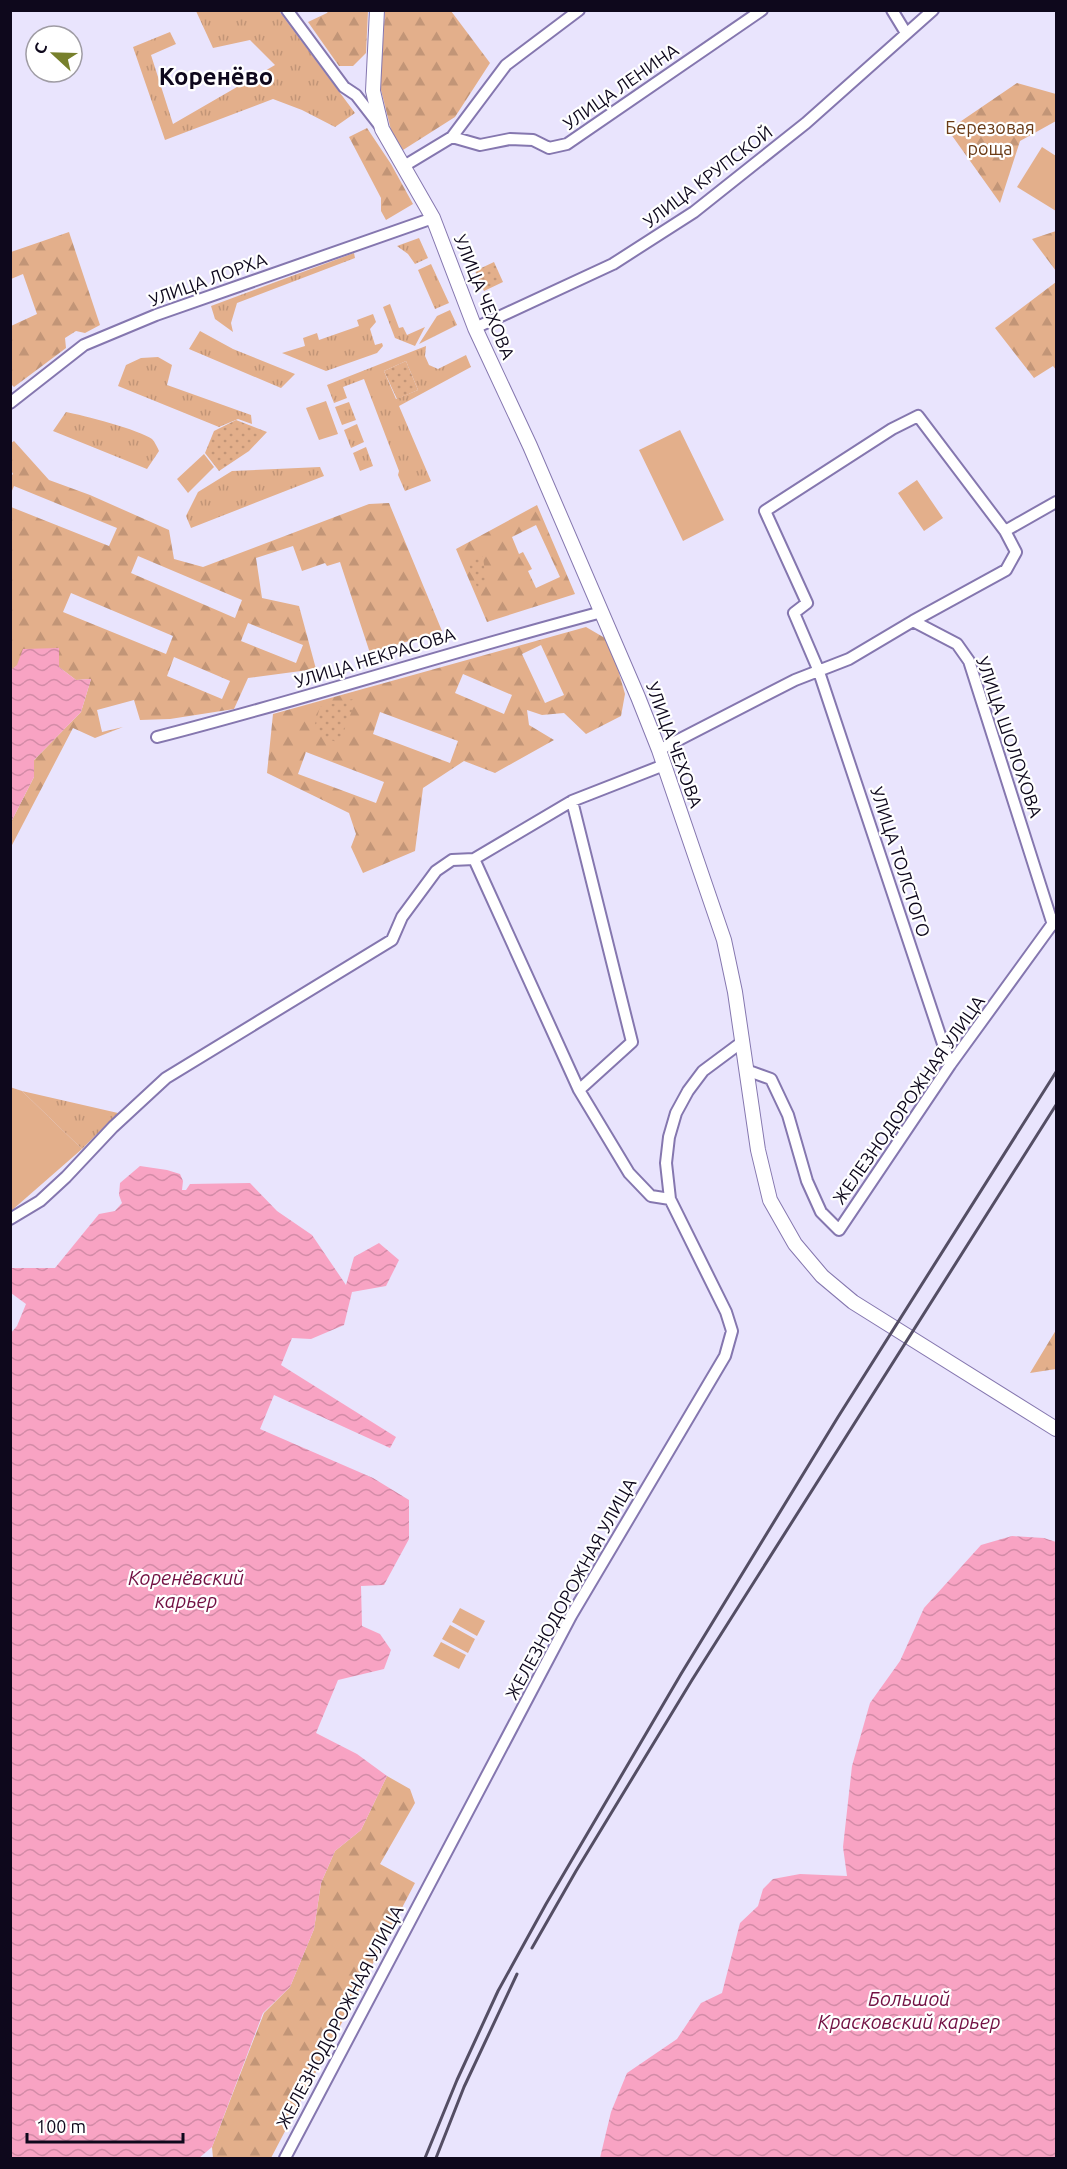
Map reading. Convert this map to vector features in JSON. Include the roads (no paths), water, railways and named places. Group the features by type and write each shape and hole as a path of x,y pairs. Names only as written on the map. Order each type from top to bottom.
{"main road":[{"name":"УЛИЦА ЧЕХОВА","path":"377,10 373,91 382,129 433,218 475,328 602,612 659,750 723,940 735,992 758,1150 770,1200 795,1244 822,1276 853,1302 1056,1429"}],"street":[{"path":"287,10 344,87 357,95 368,97 373,91"},
{"path":"404,166 452,137 506,65 579,10"},
{"name":"УЛИЦА ЛЕНИНА","path":"452,137 480,145 510,139 533,140 549,148 567,144 762,10"},
{"path":"892,10 906,33"},
{"name":"УЛИЦА КРУПСКОЙ","path":"475,328 613,264 694,212 806,123 933,10"},
{"path":"357,95 382,129"},
{"name":"УЛИЦА ЛОРХА","path":"10,403 84,345 156,315 433,218"},
{"name":"УЛИЦА ТОЛСТОГО","path":"950,1065 818,669 794,613 807,603 765,511 892,429 918,416 1005,531"},
{"path":"659,750 818,669 849,659 1006,570 1016,552 1005,531 1056,502"},
{"name":"УЛИЦА НЕКРАСОВА","path":"157,737 454,651 602,612"},
{"name":"УЛИЦА ШОЛОХОВА","path":"913,621 957,644 969,661 1055,922"},
{"path":"10,1219 49,1193 113,1127 166,1078 392,940 402,916 436,871 452,860 474,859 572,801 664,765"},
{"path":"572,801 632,1042 579,1090"},
{"path":"474,859 579,1090 629,1173 651,1196 670,1199"},
{"name":"ЖЕЛЕЗНОДОРОЖНАЯ УЛИЦА","path":"746,1070 771,1079 788,1115 807,1181 821,1212 839,1230 950,1065 1055,922"},
{"name":"ЖЕЛЕЗНОДОРОЖНАЯ УЛИЦА","path":"285,2158 571,1616 725,1356 732,1331 726,1312 670,1199 666,1163 669,1137 676,1113 688,1091 703,1071 742,1042"}],"water":[{"path":"59,648 59,667 76,680 91,679 81,712 34,760 34,777 11,822 11,670 17,665 23,649"},
{"name":"Коренёвский карьер","path":"140,1166 180,1174 183,1181 182,1190 186,1190 190,1184 250,1183 277,1211 312,1235 346,1285 354,1257 379,1243 399,1260 386,1286 352,1292 344,1325 311,1339 292,1338 281,1365 396,1437 390,1448 274,1395 260,1429 373,1478 409,1500 409,1539 384,1585 361,1586 362,1626 380,1634 391,1650 384,1669 338,1680 316,1733 357,1754 387,1776 361,1830 335,1851 321,1883 314,1929 290,1987 263,2013 212,2147 199,2158 11,2158 10,1334 17,1326 26,1304 11,1293 11,1268 55,1268 99,1214 115,1211 122,1203 119,1195 120,1183"},
{"name":"Большой Красковский карьер","path":"1012,1536 1044,1538 1056,1542 1056,2158 600,2158 611,2112 627,2073 677,2039 701,2003 722,1993 740,1923 758,1906 763,1889 773,1879 800,1874 847,1876 843,1847 852,1766 870,1703 900,1661 924,1608 981,1545"}],"railway":[{"path":"425,2158 457,2080 498,1991 546,1904 681,1674 838,1417 1056,1072"},
{"path":"532,1948 692,1680 1056,1105"},
{"path":"436,2158 464,2087 517,1974"}],"district":[{"name":"Коренёво","path":"216,77"}],"park label":[{"name":"Березовая роща","path":"990,138"}]}
